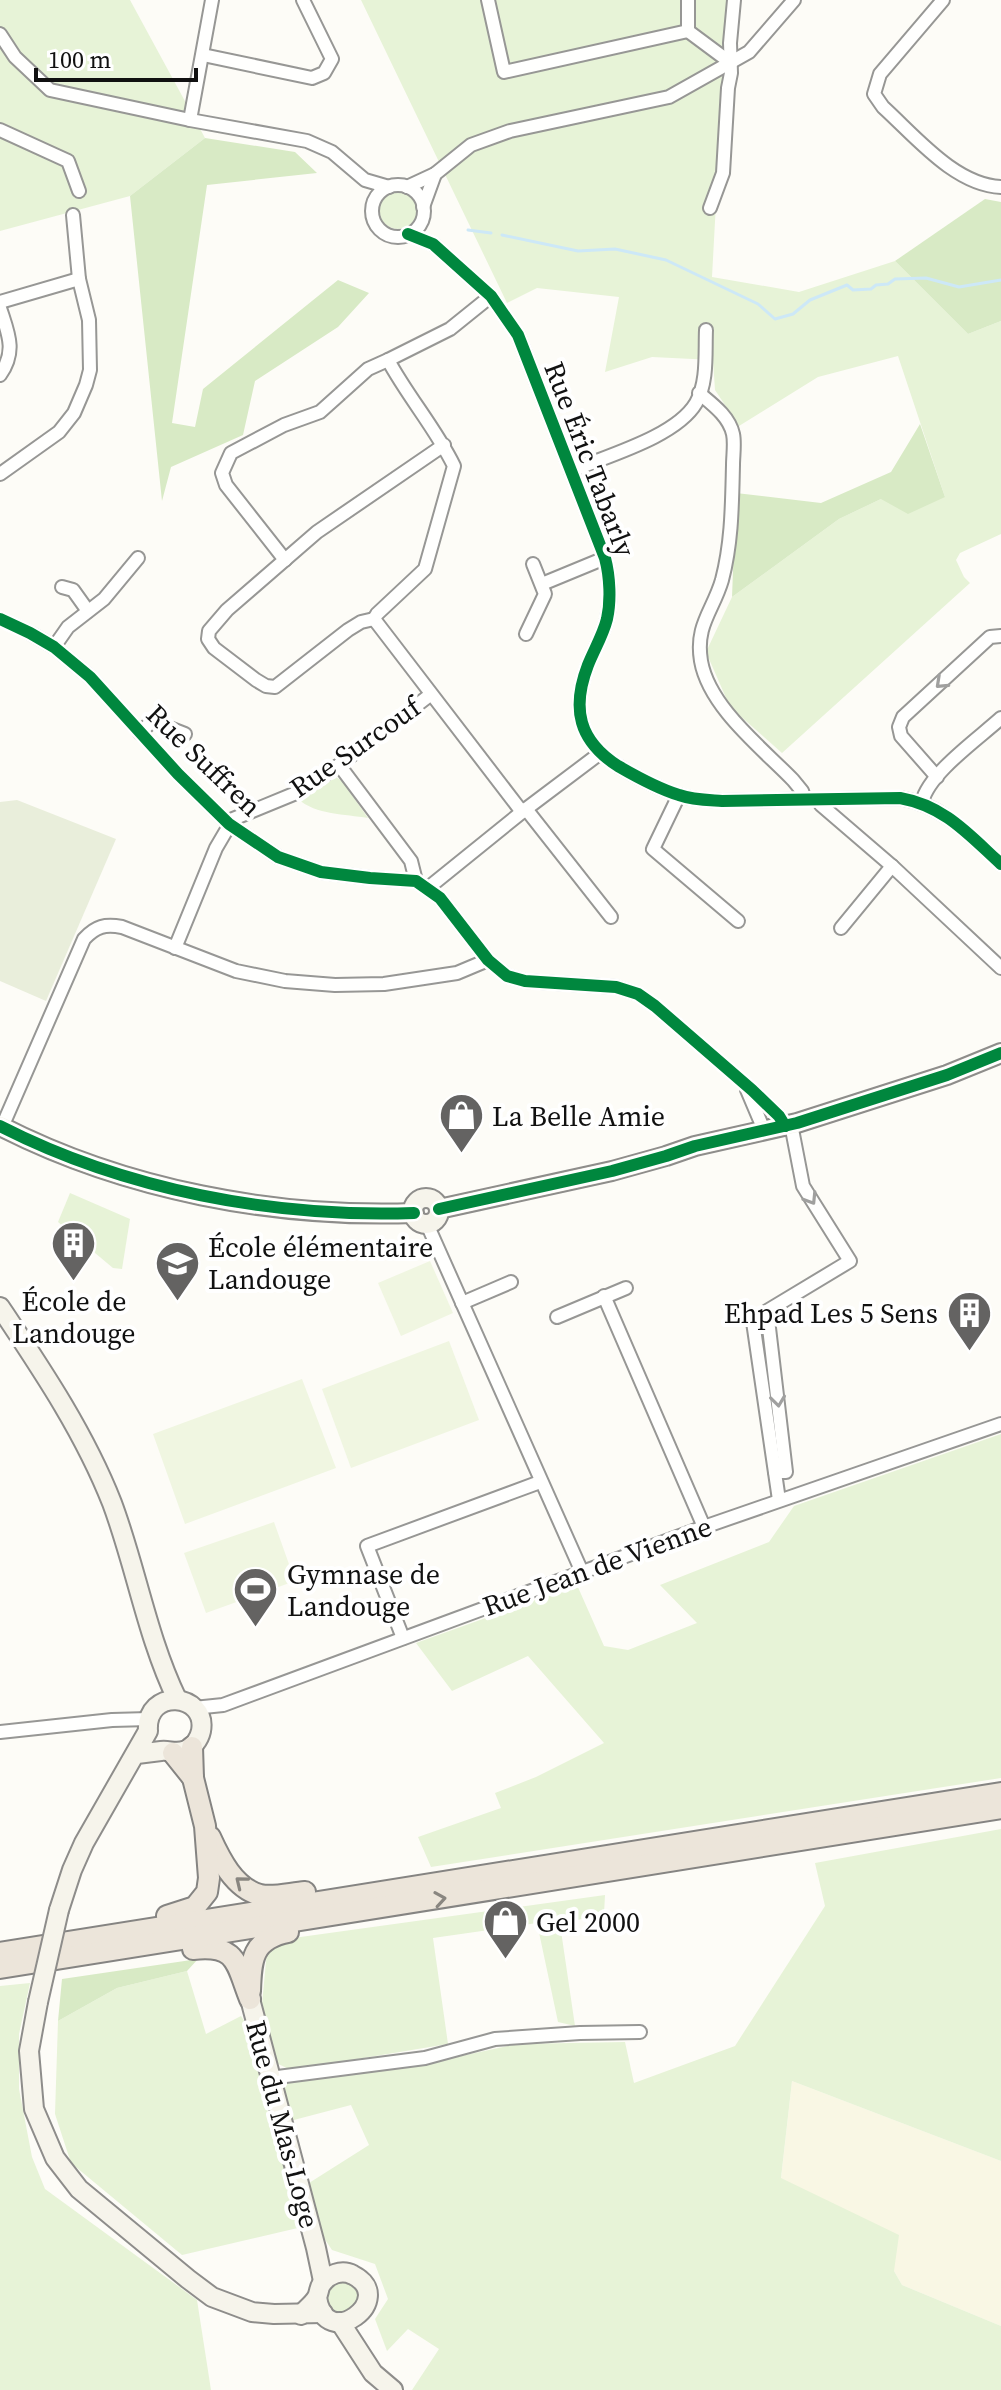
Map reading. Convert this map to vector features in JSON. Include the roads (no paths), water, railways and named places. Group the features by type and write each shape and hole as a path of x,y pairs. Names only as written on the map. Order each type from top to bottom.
{"highway":[{"path":"0,1945 176,1915 195,1907 207,1892 209,1878 205,1826 193,1778 176,1750"},
{"path":"0,1953 1001,1793"},
{"path":"0,1968 1001,1808"},
{"path":"205,1826 220,1859 232,1876 260,1895 409,1880 432,1884"},
{"path":"250,1999 251,1963 266,1939 327,1926 363,1912"},
{"path":"93,1954 132,1958 217,1948 227,1951 235,1962 250,1999"}],"main road":[{"path":"1,1127 37,1145 124,1176 187,1193 272,1206 437,1217 439,1209 612,1171 695,1146 788,1125 947,1075 1001,1053"},
{"path":"0,1307 51,1385 95,1461 126,1544 161,1667 177,1699"},
{"path":"161,1667 152,1718 137,1754 84,1843 59,1910 29,2051 34,2109 45,2139 60,2166 79,2189 212,2297 252,2312 301,2315 333,2300 363,2360 393,2390"},
{"path":"137,1754 176,1750 200,1734 198,1716 186,1702 177,1699 167,1700 152,1718 154,1743 176,1750"},
{"name":"Rue du Mas-Loge","path":"250,1999 316,2248 333,2300"}],"street":[{"path":"190,120 212,0"},
{"path":"203,55 312,78 324,73 332,59 303,0"},
{"path":"488,0 504,72 688,31 731,63"},
{"path":"688,0 688,31"},
{"path":"710,208 723,173 734,0"},
{"path":"0,34 15,57 50,90 307,141 332,152 365,180 389,187 407,187 435,174 471,145 510,131 669,97 749,52 794,0"},
{"path":"943,0 880,74 874,94 883,107 954,171 984,186 1001,187"},
{"path":"0,130 68,161 79,191"},
{"path":"365,180 374,220 383,232 391,236 414,231 435,174"},
{"path":"372,206 381,191 389,187"},
{"path":"407,187 418,195 423,213"},
{"name":"Rue Éric Tabarly","path":"423,213 433,244"},
{"path":"0,474 59,432 74,413 86,385 90,370 89,320 79,279 73,215"},
{"name":"Rue Éric Tabarly","path":"408,234 433,244 491,296 518,335 605,558 609,572 607,619 586,670 580,712 583,730 599,754"},
{"path":"0,375 5,368 11,342 1,300 79,279"},
{"path":"285,560 226,485 222,473 231,453 284,425 320,412 368,369 450,329 491,296"},
{"path":"571,471 662,433 680,421 696,403 704,376 706,330"},
{"path":"388,360 400,383 444,445 454,466 454,475 425,569 374,619 348,630 275,687 256,680 214,648 208,639 209,631 227,610 317,532 444,445"},
{"path":"699,393 722,412 733,434 731,533 721,582 706,615 700,638 701,663 723,708 811,800 821,805 892,866 1001,968"},
{"path":"54,647 68,627 104,599 138,558"},
{"path":"542,584 605,558"},
{"path":"526,634 545,594 533,564"},
{"path":"62,587 73,590 88,611"},
{"name":"Rue Suffren","path":"0,619 54,647 90,677 229,824 278,857 321,872 422,884"},
{"path":"374,619 430,695 611,917"},
{"path":"937,777 901,736 899,727 903,717 990,637 1001,636"},
{"name":"Rue Surcouf","path":"229,824 233,819 301,791 430,695"},
{"name":"Rue Suffren","path":"140,733 155,718 185,734"},
{"path":"922,802 937,777 1001,718"},
{"path":"422,884 599,754 679,795 722,801 900,798 922,802 956,823 1001,864"},
{"path":"339,765 411,861 422,884 440,898 488,960 507,976 525,981 616,987 638,994 744,1083 788,1125 803,1186 850,1261 767,1311 786,1472 775,1472"},
{"path":"679,795 653,849 738,921"},
{"path":"175,948 229,824"},
{"path":"841,928 892,866"},
{"path":"1,1127 84,939 94,928 108,925 122,927 236,971 285,981 335,985 384,984 457,973 488,960"},
{"path":"744,1083 762,1131"},
{"path":"420,1218 462,1303 582,1572"},
{"path":"462,1303 511,1282"},
{"path":"557,1317 626,1288"},
{"path":"604,1296 704,1527"},
{"path":"752,1315 779,1500"},
{"name":"Rue Jean de Vienne","path":"198,1716 704,1527 1001,1424"},
{"path":"403,1638 367,1546 540,1482"},
{"path":"0,1732 152,1718"},
{"path":"270,2078 425,2058 495,2039 640,2032"}],"waterway":[{"path":"468,230 491,233"},
{"path":"502,235 578,251 615,249 666,260 758,304 775,319 793,314 810,300 847,285 853,290 871,289 895,279 926,278 959,287 1001,280"}],"place":[{"name":"La Belle Amie","path":"461,1155"},
{"name":"École de Landouge","path":"74,1283"},
{"name":"École élémentaire Landouge","path":"177,1302"},
{"name":"Ehpad Les 5 Sens","path":"969,1352"},
{"name":"Gymnase de Landouge","path":"256,1629"},
{"name":"Gel 2000","path":"505,1961"}]}
